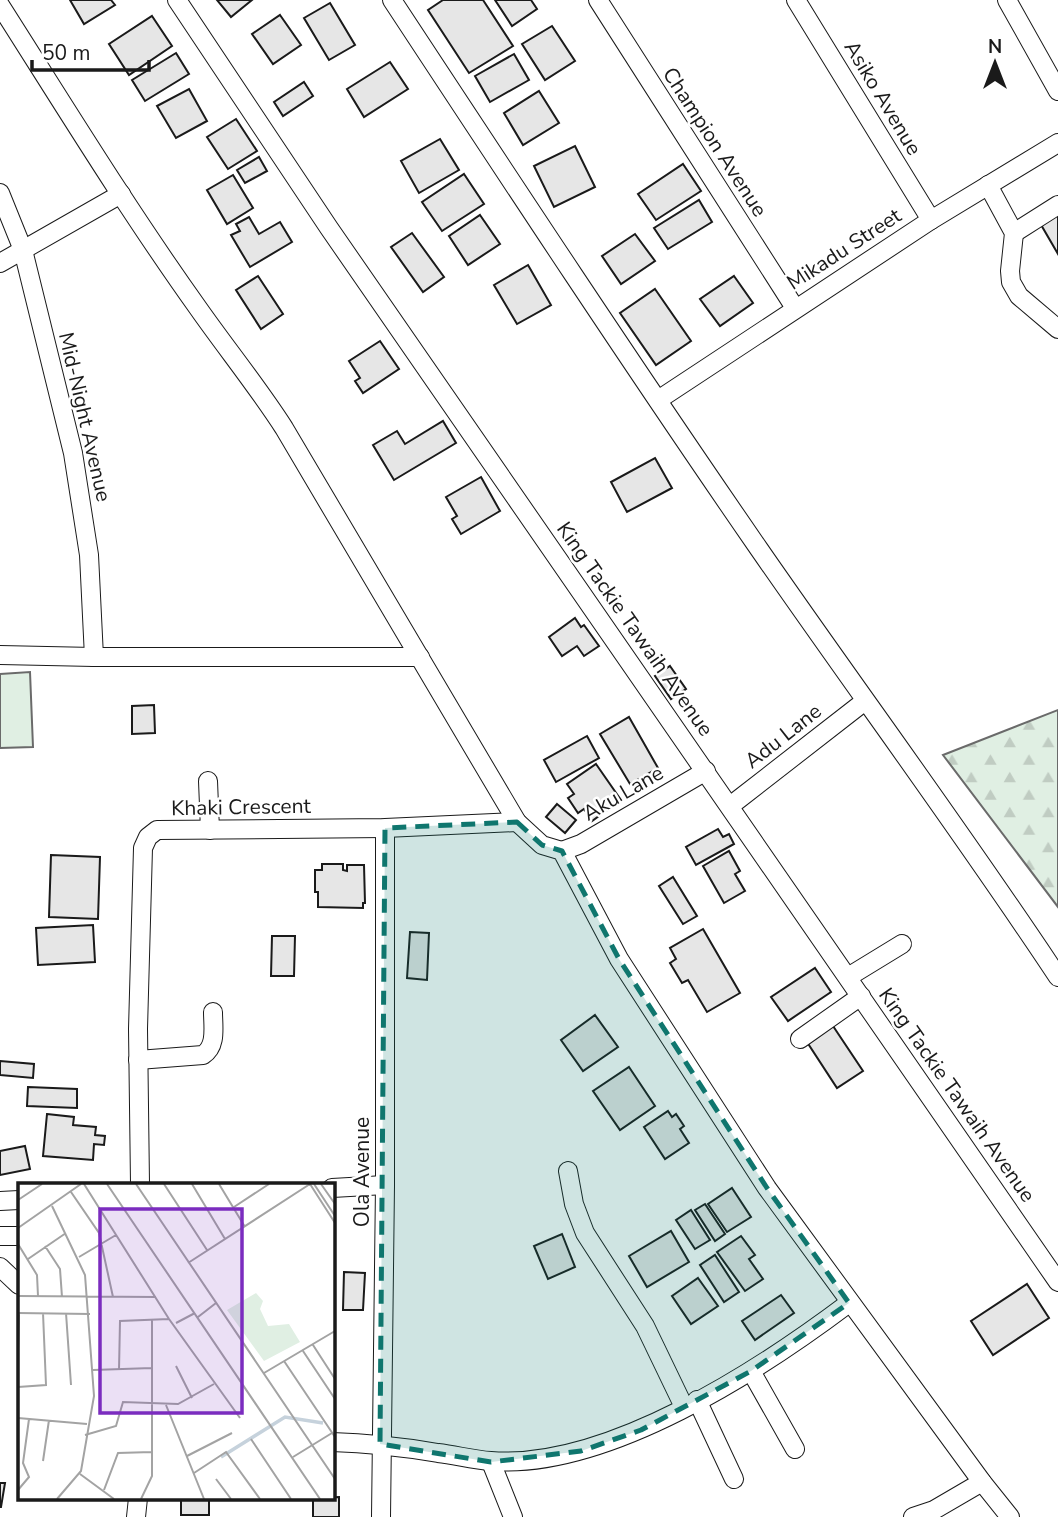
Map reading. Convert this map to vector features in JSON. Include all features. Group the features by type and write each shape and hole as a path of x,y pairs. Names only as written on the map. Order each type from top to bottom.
{"street":[{"name":"King Tackie Tawaih Avenue","path":"177,0 329,228 1058,1282"},
{"path":"392,0 658,400 1058,977"},
{"name":"Champion Avenue","path":"598,0 795,308"},
{"name":"Asiko Avenue","path":"796,0 931,220"},
{"path":"1007,0 1058,91"},
{"path":"0,5 198,308 256,384 517,822 542,845 562,851 619,960 767,1188 849,1303 1010,1517"},
{"name":"Mikadu Street","path":"658,400 931,220 1058,143"},
{"path":"988,186 1014,233 1011,282 1019,296 1058,329"},
{"name":"Mid-Night Avenue","path":"0,193 23,250 73,453 89,555 94,657"},
{"path":"0,263 121,194"},
{"path":"1014,233 1058,205"},
{"path":"0,655 420,657"},
{"name":"Adu Lane","path":"730,806 865,701"},
{"name":"Aku Lane","path":"562,851 581,844 706,771"},
{"path":"208,781 210,830"},
{"name":"Khaki Crescent","path":"140,1183 138,1060 143,848 148,838 158,830 385,828 517,822"},
{"name":"Ola Avenue","path":"381,1517 385,828"},
{"path":"848,977 902,944"},
{"path":"800,1039 861,996"},
{"path":"138,1060 208,1053 213,1045 213,1012"},
{"path":"568,1171 574,1204 585,1233 645,1326 734,1479"},
{"path":"334,1188 385,1185"},
{"path":"0,1201 18,1200"},
{"path":"0,1236 18,1236"},
{"path":"0,1267 18,1284"},
{"path":"334,1442 380,1444 491,1462 528,1460 581,1451 641,1430 751,1371 793,1346 849,1303"},
{"path":"751,1371 795,1449"},
{"path":"491,1462 513,1517"},
{"path":"913,1517 934,1510 982,1482"}],"highlighted area":[{"path":"517,822 542,845 562,851 619,959 767,1188 849,1303 751,1371 641,1430 581,1451 491,1462 380,1444 385,828"}],"green space":[{"path":"30,672 33,747 0,748 0,674"},
{"path":"1058,710 1058,907 943,755"}],"building":[{"path":"70,0 111,0 115,5 84,24"},
{"path":"217,0 252,0 231,17"},
{"path":"443,0 483,0 513,46 469,73 428,10"},
{"path":"495,0 531,0 537,9 512,26"},
{"path":"330,3 355,45 329,60 304,18"},
{"path":"280,15 301,45 273,64 252,34"},
{"path":"152,16 172,46 129,75 109,44"},
{"path":"552,26 575,61 545,80 522,44"},
{"path":"176,53 189,74 145,101 132,80"},
{"path":"514,54 529,80 490,102 475,76"},
{"path":"390,62 408,89 364,117 347,89"},
{"path":"304,82 313,96 283,116 274,102"},
{"path":"189,89 207,121 176,138 157,106"},
{"path":"539,91 559,123 523,145 504,113"},
{"path":"236,119 257,151 228,169 207,137"},
{"path":"440,139 459,170 419,193 401,161"},
{"path":"575,146 595,187 554,207 534,166"},
{"path":"259,157 267,171 245,183 237,170"},
{"path":"683,164 701,191 656,220 638,194"},
{"path":"464,174 484,204 442,231 422,202"},
{"path":"233,175 253,208 227,224 207,190"},
{"path":"699,200 712,222 668,249 654,228"},
{"path":"1058,212 1058,254 1040,223"},
{"path":"480,215 500,244 468,265 449,236"},
{"path":"249,217 259,234 280,222 292,242 250,267 231,235 240,231 236,224"},
{"path":"412,233 444,277 423,292 391,247"},
{"path":"635,234 655,261 621,284 602,256"},
{"path":"528,265 551,305 517,324 494,285"},
{"path":"258,276 283,314 261,329 236,290"},
{"path":"734,276 753,303 720,326 700,299"},
{"path":"655,289 691,341 656,365 620,313"},
{"path":"380,341 399,369 363,393 355,381 360,378 349,361"},
{"path":"443,421 456,443 394,480 373,445 397,431 405,444"},
{"path":"655,458 672,488 627,512 611,482"},
{"path":"481,477 500,511 461,534 452,519 457,516 446,497"},
{"path":"575,618 581,627 584,625 599,646 584,656 577,646 562,656 549,637"},
{"path":"670,666 686,689 671,699 655,676"},
{"path":"154,705 155,733 132,734 132,706"},
{"path":"629,717 658,768 630,784 600,734"},
{"path":"587,736 599,758 556,782 544,760"},
{"path":"596,764 621,800 592,821 584,809 578,813 568,798 574,794 567,784"},
{"path":"557,804 576,820 565,833 546,817"},
{"path":"718,829 723,837 729,834 734,844 696,865 686,847"},
{"path":"729,851 740,871 735,874 745,891 724,903 703,866"},
{"path":"51,855 100,857 98,919 49,917"},
{"path":"322,864 343,864 343,870 347,871 347,865 364,865 363,908 318,907 315,870 322,870"},
{"path":"673,877 697,916 683,924 659,886"},
{"path":"93,925 95,962 38,965 36,928"},
{"path":"703,929 740,993 707,1012 688,980 682,983 670,963 676,959 670,948"},
{"path":"410,932 429,933 427,980 407,978"},
{"path":"272,936 295,936 294,976 271,976"},
{"path":"815,968 831,992 788,1021 771,997"},
{"path":"595,1015 618,1047 583,1071 561,1040"},
{"path":"833,1026 863,1071 837,1088 807,1042"},
{"path":"0,1061 34,1064 33,1078 0,1075"},
{"path":"629,1067 655,1106 620,1130 593,1091"},
{"path":"28,1087 77,1089 77,1108 27,1106"},
{"path":"668,1111 672,1117 676,1114 684,1126 680,1129 689,1143 665,1159 644,1127"},
{"path":"47,1114 74,1117 73,1125 96,1127 95,1135 105,1136 104,1145 94,1144 93,1160 43,1156"},
{"path":"25,1146 30,1169 0,1175 0,1151"},
{"path":"732,1188 751,1217 727,1232 708,1204"},
{"path":"705,1204 725,1234 715,1241 695,1210"},
{"path":"691,1210 710,1240 695,1249 676,1220"},
{"path":"671,1231 689,1262 647,1287 629,1256"},
{"path":"562,1234 575,1267 548,1279 534,1246"},
{"path":"741,1236 755,1255 749,1259 763,1279 745,1291 717,1252"},
{"path":"715,1255 739,1292 724,1302 700,1265"},
{"path":"344,1272 365,1273 363,1310 343,1310"},
{"path":"698,1278 718,1306 691,1324 672,1296"},
{"path":"1027,1284 1049,1318 993,1355 971,1321"},
{"path":"781,1295 794,1313 755,1340 742,1321"},
{"path":"0,1483 5,1483 1,1507 0,1507"},
{"path":"334,1497 339,1497 339,1517 313,1517 313,1500 334,1500"},
{"path":"181,1500 209,1500 209,1515 181,1515"}]}
